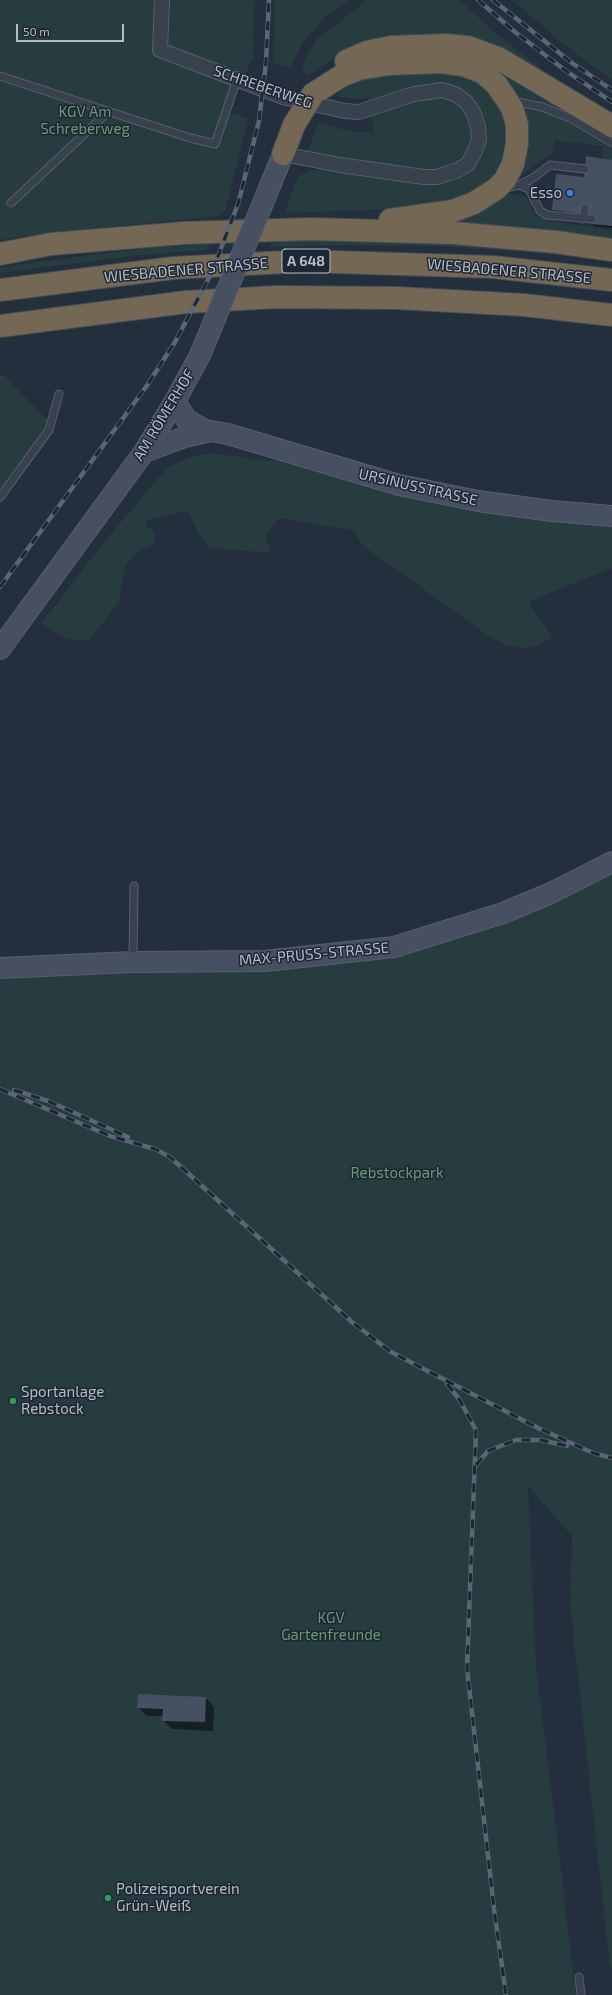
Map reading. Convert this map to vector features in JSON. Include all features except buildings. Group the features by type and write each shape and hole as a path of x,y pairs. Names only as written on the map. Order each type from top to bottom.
{"highway":[{"path":"283,154 294,125 326,76 338,66 367,52 405,46 456,45 479,50 498,58 612,126"},
{"path":"311,229 453,211 474,203 496,190 505,180 513,164 517,144 517,125 512,108 496,84 482,72 462,64 441,62 389,64 359,69 341,76 313,94"},
{"path":"0,254 51,244 184,233 311,229 453,233 556,242 612,250"},
{"name":"WIESBADENER STRASSE","path":"0,290 172,268 304,261 493,267 612,280"},
{"path":"0,326 186,302 277,297 421,300 524,305 612,315"}],"main road":[{"name":"AM RÖMERHOF","path":"0,650 144,452 175,401 200,355 283,154"},
{"name":"URSINUSSTRASSE","path":"175,401 207,417 219,433"},
{"name":"URSINUSSTRASSE","path":"144,452 185,437 219,433 399,485 485,502 552,511 612,516"},
{"name":"MAX-PRUSS-STRASSE","path":"0,968 134,962 265,961 394,947 503,913 551,893 612,862"}],"street":[{"name":"SCHREBERWEG","path":"162,0 160,50 283,97 334,110 359,112 414,94 443,90 457,95 466,102 474,114 478,127 479,139 468,164 458,170 437,177 340,165 283,154"}],"lane":[{"path":"0,76 215,144 237,79"},
{"path":"507,100 542,107 570,118 612,143"},
{"path":"11,203 109,111"},
{"path":"496,190 519,185 533,178 550,165 585,169"},
{"path":"519,185 529,189 540,211 547,215 584,220 592,219"},
{"path":"584,220 585,208"},
{"path":"0,497 49,430 59,394"},
{"path":"134,886 134,962"},
{"path":"579,1977 581,1995"}],"green space":[{"name":"KGV Am Schreberweg","path":"0,0 255,0 253,59 240,83 229,112 248,119 226,209 220,216 55,232 0,240"},
{"path":"274,0 350,0 325,17 301,45 291,67 273,63"},
{"path":"367,0 460,0 494,32 543,70 612,113 612,117 529,68 347,49 308,76 302,69 307,55 317,39"},
{"path":"512,0 612,0 612,80 570,49"},
{"path":"487,61 558,107 520,98 513,93"},
{"path":"405,70 470,75 495,94 511,133 501,171 471,197 418,208 285,213 298,176 313,170 322,170 325,155 308,151 319,122 348,131 374,133 368,98 359,100 336,96 350,82"},
{"path":"520,108 540,110 564,120 612,149 612,162 602,160 603,146 554,140 553,152 516,180"},
{"path":"507,194 525,196 530,202 532,211 536,216 562,223 612,230 612,239 428,223"},
{"path":"325,240 453,242 612,258 612,261 517,251 434,246 345,245 270,247 272,241"},
{"path":"210,244 208,250 139,255 0,273 0,268 38,262 149,248"},
{"path":"4,375 54,427 0,505 0,376"},
{"path":"207,454 227,455 263,461 283,460 408,495 488,513 612,526 612,568 528,602 553,638 535,646 521,648 507,646 487,635 362,545 354,530 280,518 265,536 271,553 210,548 198,532 188,511 149,519 146,524 154,533 155,543 135,554 127,563 122,577 119,602 90,639 77,641 59,635 42,623 104,542 166,469 195,456"},
{"path":"612,870 612,1967 610,1967 570,1605 572,1536 528,1486 536,1664 576,1995 0,1995 0,976 392,956"}],"railway":[{"path":"0,587 148,384 175,342 212,272 238,204 259,121 266,62 269,0"},
{"path":"478,0 515,32 566,71 612,102"},
{"path":"493,0 572,63 612,90"},
{"path":"0,1089 110,1136 155,1149 170,1157 352,1322 391,1352 538,1428 593,1453 612,1458"},
{"path":"14,1090 48,1101 128,1137"},
{"path":"447,1384 459,1399 476,1430 467,1668 494,1909 506,1995"},
{"path":"476,1465 488,1451 516,1440 541,1440 567,1446"}],"place":[{"name":"Esso","path":"570,193"},
{"name":"Sportanlage Rebstock","path":"13,1401"},
{"name":"Polizeisportverein Grün-Weiß","path":"108,1898"}],"park label":[{"name":"Rebstockpark","path":"397,1173"},
{"name":"KGV Gartenfreunde","path":"331,1626"}]}
